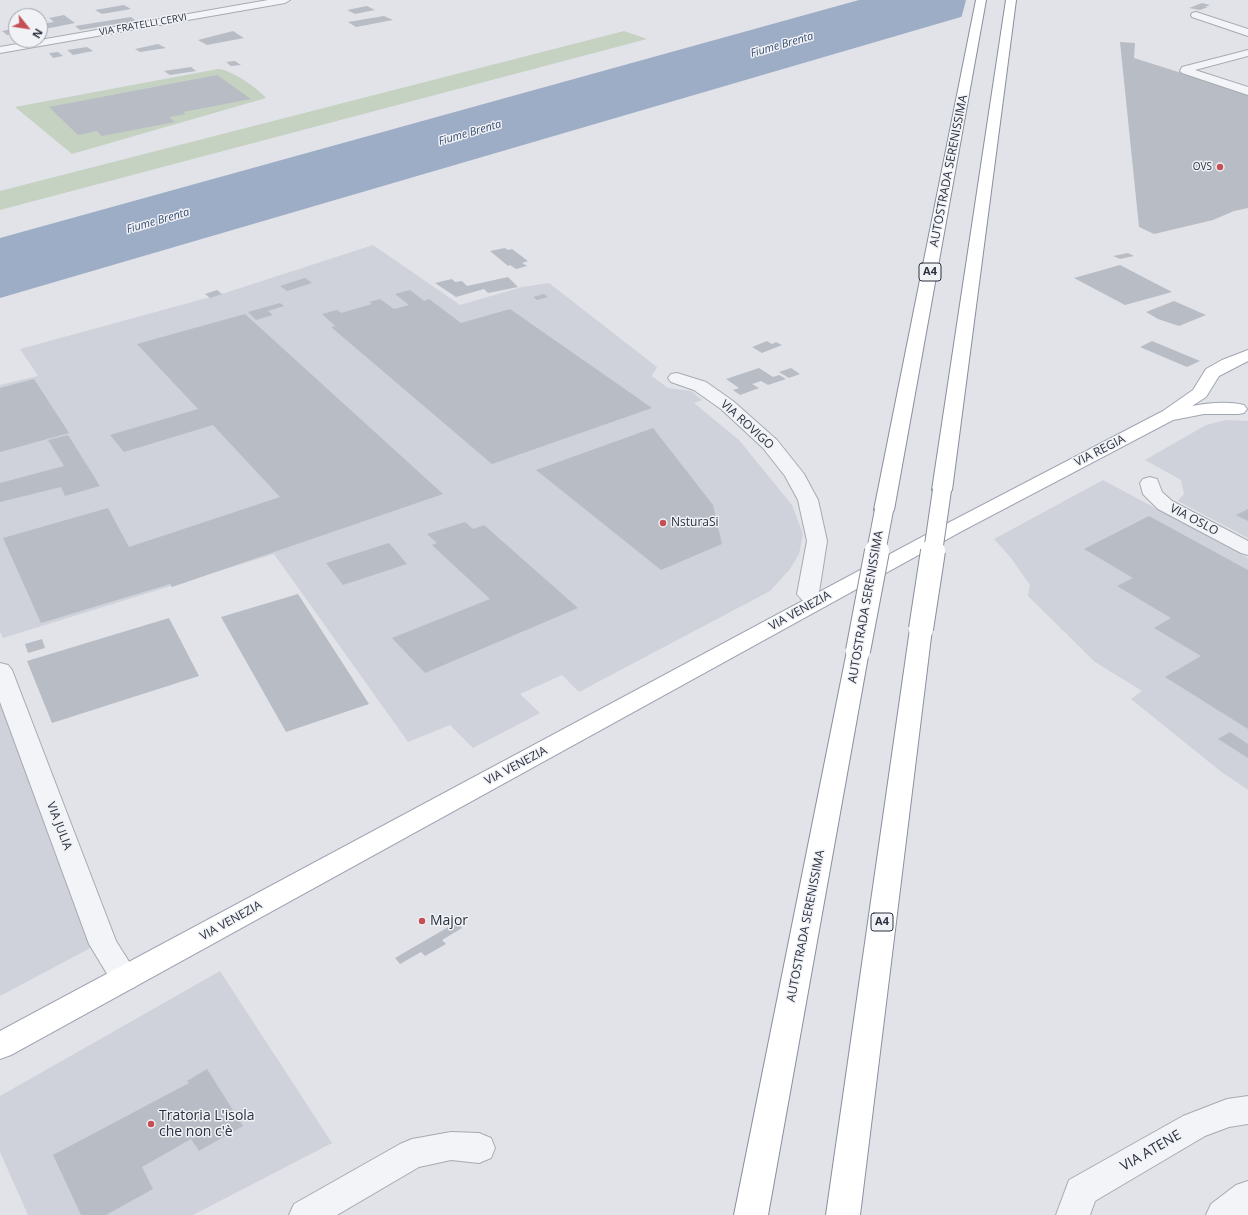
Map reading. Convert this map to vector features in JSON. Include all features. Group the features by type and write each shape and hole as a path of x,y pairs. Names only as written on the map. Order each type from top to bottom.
{"main road":[{"name":"AUTOSTRADA SERENISSIMA","path":"751,1215 981,0"},
{"name":"A4","path":"843,1215 921,629 1011,0"},
{"name":"VIA REGIA","path":"1031,486 1169,415 1200,393 1212,374 1228,364 1248,355"},
{"name":"VIA REGIA","path":"1208,382 1210,391 1214,397 1225,404 1243,410"},
{"name":"VIA REGIA","path":"1169,415 1204,409 1243,410"},
{"name":"VIA VENEZIA","path":"0,1046 1031,486"}],"street":[{"name":"VIA FRATELLI CERVI","path":"0,50 285,0"},
{"path":"204,4 214,12"},
{"path":"1196,15 1248,33"},
{"path":"1248,53 1186,70 1248,91"},
{"name":"VIA ROVIGO","path":"677,378 700,386 727,405 770,444 794,474 808,500 818,541 808,594 818,601"},
{"name":"VIA OSLO","path":"1150,483 1153,494 1165,505 1248,549"},
{"name":"VIA JULIA","path":"0,670 103,944 125,979"},
{"name":"VIA ATENE","path":"1073,1215 1081,1191 1194,1126 1227,1113 1248,1110"},
{"path":"306,1215 412,1154 451,1146 479,1148"},
{"path":"1224,1215 1248,1196"}],"shaded area":[{"path":"373,245 460,305 522,287 549,283 657,367 652,376 668,388 691,391 702,400 694,403 739,440 792,505 803,534 799,554 790,569 770,591 579,692 562,675 520,694 540,713 473,748 450,725 408,742 274,554 3,638 0,632 0,385 38,376 20,349 225,293"},
{"path":"1226,420 1248,421 1248,538 1178,501 1184,494 1181,480 1145,460 1206,425"},
{"path":"1103,480 1248,558 1248,790 1219,770 1131,699 1142,691 1095,662 1028,596 1030,585 1011,558 994,539"},
{"path":"0,702 94,946 0,996"},
{"path":"220,971 332,1143 193,1215 28,1215 0,1152 0,1096"}],"green space":[{"path":"624,31 647,39 0,210 0,191"},
{"path":"218,69 230,72 244,80 266,98 72,154 15,107"}],"water":[{"name":"Fiume Brenta","path":"859,0 1019,0 0,298 0,238"}],"pier":[{"path":"966,0 1021,0 1020,2 961,19"}],"building":[{"path":"1202,3 1210,5 1200,10 1189,8"},
{"path":"124,5 131,9 102,14 95,10"},
{"path":"367,6 375,10 355,14 347,10"},
{"path":"64,15 75,23 48,28 48,23 54,22 49,18"},
{"path":"384,16 393,20 356,27 348,22"},
{"path":"131,17 136,21 120,25 117,24 80,30 75,26"},
{"path":"8,30 8,35 7,35 2,31"},
{"path":"233,31 244,38 207,45 198,40"},
{"path":"1120,42 1135,43 1134,58 1248,94 1248,208 1234,211 1213,220 1154,234 1139,227"},
{"path":"158,44 166,48 140,52 135,49"},
{"path":"87,47 93,51 73,55 67,50"},
{"path":"58,52 63,56 53,58 49,53"},
{"path":"235,61 241,65 231,66 226,62"},
{"path":"191,67 196,71 170,75 164,71"},
{"path":"217,75 251,99 183,112 186,114 169,117 175,122 102,136 97,131 78,135 49,107"},
{"path":"505,248 508,250 512,249 528,261 522,263 527,266 516,269 510,265 508,266 490,251"},
{"path":"1128,253 1134,256 1120,259 1113,256"},
{"path":"1120,265 1172,292 1125,305 1074,278"},
{"path":"508,277 518,287 488,293 484,289 456,297 435,283 452,279 455,282 462,281 467,286"},
{"path":"305,278 312,283 287,291 280,286"},
{"path":"217,290 222,294 210,298 205,294"},
{"path":"410,290 424,301 429,299 461,323 510,309 652,408 492,464 331,327 335,326 322,314 337,310 341,313 372,304 369,302 380,299 394,309 409,305 395,294"},
{"path":"544,294 548,297 537,300 533,297"},
{"path":"1174,301 1206,315 1179,326 1158,319 1146,312"},
{"path":"280,303 284,306 268,311 273,315 256,320 248,312"},
{"path":"245,314 443,494 172,587 170,584 41,623 3,538 108,508 129,547 280,497 213,425 124,452 110,435 198,409 137,344"},
{"path":"767,341 772,344 776,342 782,345 762,353 752,347"},
{"path":"1152,341 1200,361 1187,367 1140,347"},
{"path":"759,368 773,377 779,375 786,379 768,385 761,381 752,384 759,388 740,395 733,390 739,388 726,379"},
{"path":"791,368 800,374 789,378 779,372"},
{"path":"34,379 69,433 0,452 0,388"},
{"path":"653,428 713,505 722,544 661,570 536,470"},
{"path":"68,435 100,486 65,496 61,487 0,502 0,483 64,466 48,440"},
{"path":"1248,509 1248,521 1236,515"},
{"path":"1149,516 1248,570 1248,729 1165,677 1201,656 1154,628 1171,618 1117,586 1133,578 1084,549"},
{"path":"465,522 473,529 484,525 578,608 425,673 392,638 490,599 432,545 437,543 427,534"},
{"path":"389,543 407,564 343,585 326,563"},
{"path":"298,594 369,704 286,732 221,617"},
{"path":"169,618 199,676 52,723 27,661"},
{"path":"42,639 45,648 28,653 25,644"},
{"path":"1230,732 1248,744 1248,758 1218,739"},
{"path":"457,922 462,928 442,940 446,944 425,956 421,952 400,964 395,958"},
{"path":"207,1069 243,1126 199,1151 191,1139 142,1167 153,1189 106,1215 81,1215 53,1155 189,1083 187,1081"}],"place":[{"name":"OVS","path":"1220,167"},
{"name":"NsturaSi","path":"663,523"},
{"name":"Major","path":"422,921"},
{"name":"Tratoria L'isola che non c'è","path":"151,1124"}]}
